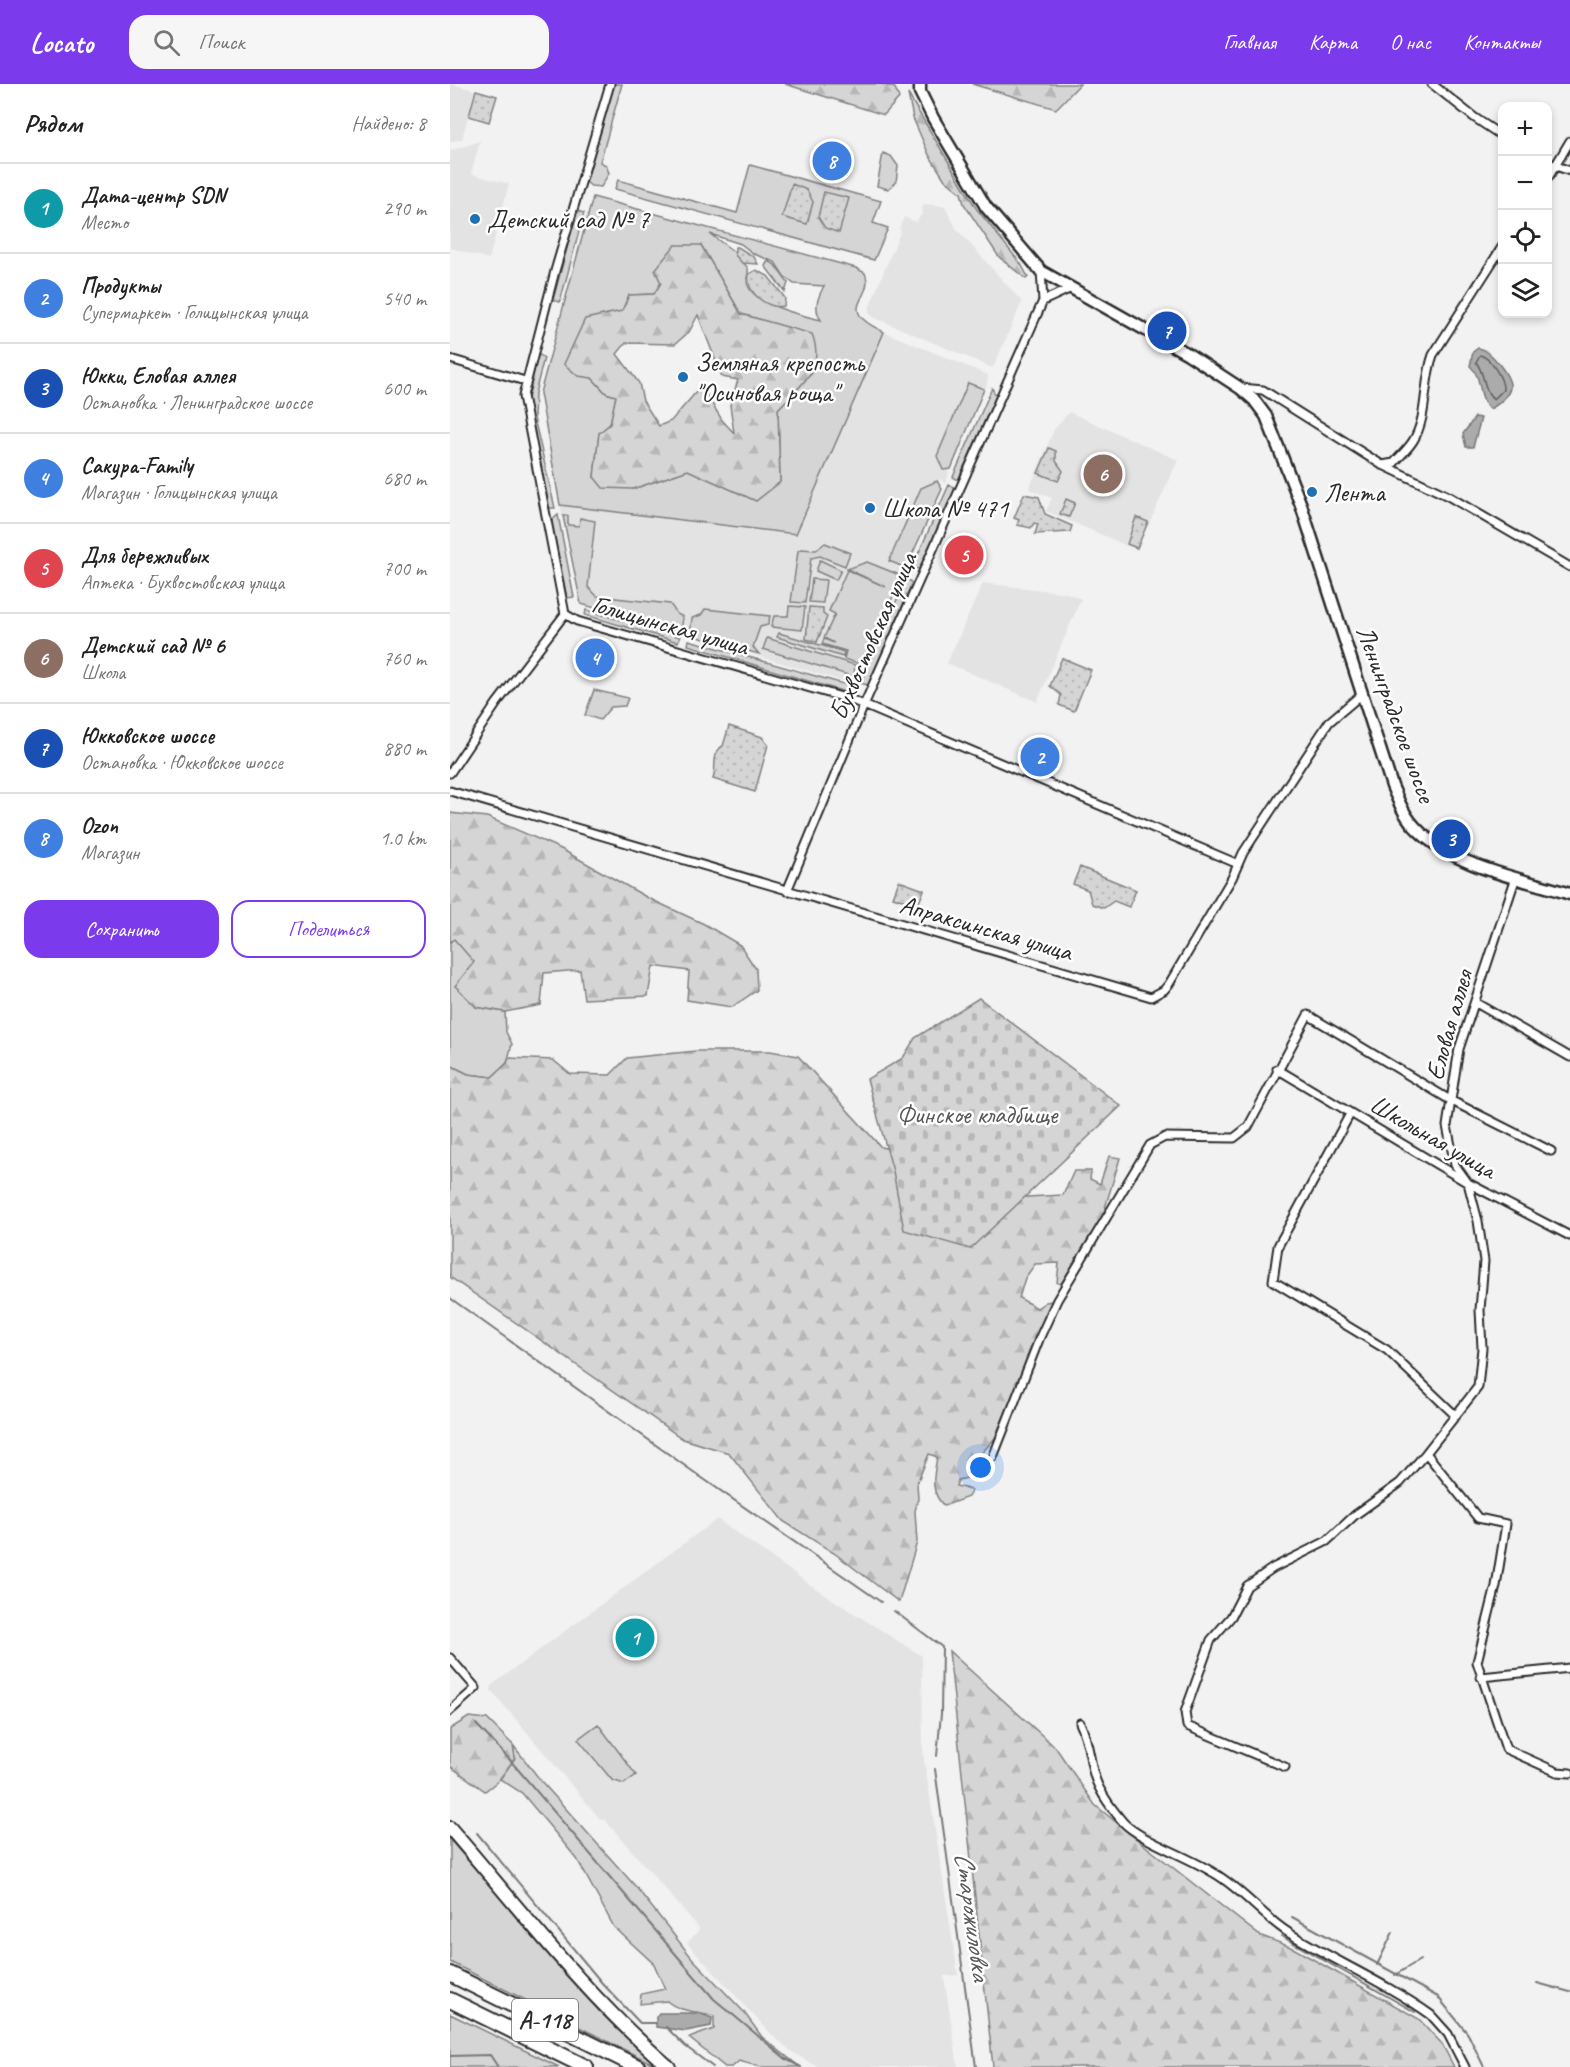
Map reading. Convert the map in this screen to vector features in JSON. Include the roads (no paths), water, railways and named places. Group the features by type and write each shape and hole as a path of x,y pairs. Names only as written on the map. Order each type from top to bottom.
{"highway":[{"name":"А-118","path":"450,1974 638,2067"},
{"name":"А-118","path":"450,2000 586,2067"}],"main road":[{"name":"Ленинградское шоссе","path":"920,84 920,92 933,118 986,207 1041,271 1069,289 1147,330 1240,388 1254,400 1266,416 1282,452 1392,786 1404,812 1417,829 1453,854 1570,894"},
{"path":"450,1828 596,1998 630,2034 669,2067"}],"street":[{"name":"Голицынская улица","path":"610,84 525,381 524,411 565,614 577,621 864,705 1238,864"},
{"path":"1432,84 1498,133"},
{"path":"1552,164 1570,141"},
{"path":"1552,165 1570,171"},
{"path":"1382,465 1394,463 1414,441 1421,420 1427,369 1433,355 1498,255"},
{"name":"Бухвостовская улица","path":"787,891 864,705 1043,301 1041,271"},
{"path":"1043,301 1069,289"},
{"path":"450,359 525,381"},
{"path":"1240,388 1263,390 1382,465 1448,496 1570,567"},
{"path":"450,773 497,703 565,614"},
{"name":"Апраксинская улица","path":"450,791 1151,997 1164,990 1169,984 1238,864 1329,722 1362,694"},
{"name":"Еловая аллея","path":"1285,1767 1187,1725 1185,1712 1211,1640 1231,1617 1247,1586 1273,1568 1327,1541 1355,1515 1400,1483 1478,1387 1482,1348 1480,1310 1484,1261 1478,1221 1468,1183 1455,1165 1447,1126 1459,1049 1516,877"},
{"path":"1476,1003 1570,1057"},
{"path":"993,1457 1057,1300 1150,1145 1165,1137 1234,1138 1248,1127 1277,1069 1308,1015 1450,1100 1551,1151"},
{"name":"Школьная улица","path":"1277,1069 1468,1183 1570,1236"},
{"path":"1350,1114 1278,1246 1273,1281 1387,1350 1456,1416"},
{"path":"1426,1453 1478,1518 1506,1524 1496,1587 1477,1662 1506,1749 1557,1772 1570,1773"},
{"path":"450,1658 476,1688 450,1711"},
{"path":"1481,1677 1570,1668"},
{"path":"1080,1723 1087,1737 1093,1773 1099,1786 1125,1824 1141,1836 1189,1857 1218,1875 1287,1931 1431,2015 1448,2034 1465,2067"}],"water":[{"path":"1478,348 1494,358 1510,383 1507,395 1490,409 1483,399 1477,376 1470,366 1473,352"},
{"path":"1475,417 1481,418 1473,447 1466,447 1463,434"},
{"path":"659,2013 699,2013 712,2018 711,2026 686,2031 656,2027 656,2017"}],"waterway":[{"path":"450,1298 881,1602"},
{"name":"Старожиловка","path":"894,1611 942,1647 941,1714 937,1756"},
{"path":"476,1724 509,1759 714,1999 786,2059 801,2067"},
{"name":"Старожиловка","path":"935,1769 976,2067"},
{"path":"477,1833 602,1983 640,2023 656,2023"},
{"path":"1292,1917 1438,1997 1468,2034 1484,2067"},
{"path":"1377,1965 1393,1932"},
{"path":"1281,1936 1415,2012"},
{"path":"1395,1975 1420,1960"},
{"path":"1537,1983 1570,1992"},
{"path":"666,2027 685,2046 713,2067"},
{"path":"450,2056 490,2055 498,2067"}],"place":[{"name":"Ozon","path":"832,161"},
{"name":"Детский сад № 7","path":"475,219"},
{"name":"Юкковское шоссе","path":"1167,331"},
{"name":"Земляная крепость \"Осиновая роща\"","path":"683,377"},
{"name":"Детский сад № 6","path":"1103,474"},
{"name":"Лента","path":"1312,492"},
{"name":"Школа № 471","path":"870,508"},
{"name":"Для бережливых","path":"964,555"},
{"name":"Сакура-Family","path":"595,658"},
{"name":"Продукты","path":"1040,757"},
{"name":"Юкки, Еловая аллея","path":"1451,839"},
{"name":"Дата-центр SDN","path":"635,1638"}],"park label":[{"name":"Финское кладбище","path":"977,1114"}]}
